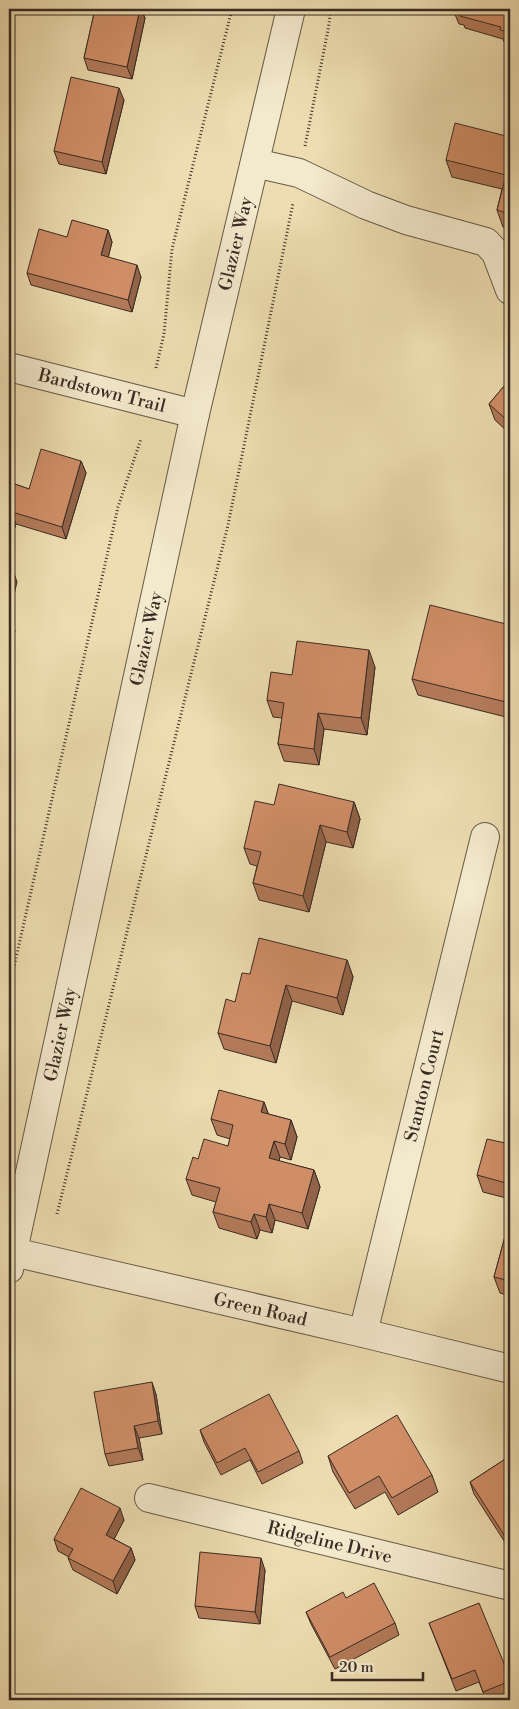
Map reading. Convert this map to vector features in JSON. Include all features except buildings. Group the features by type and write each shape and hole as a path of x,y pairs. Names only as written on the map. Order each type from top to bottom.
{"street":[{"name":"Glazier Way","path":"10,1258 195,414 291,9"},
{"path":"255,162 299,173 406,220 486,242 496,253 510,290"},
{"name":"Bardstown Trail","path":"9,367 195,414"},
{"name":"Stanton Court","path":"363,1333 485,837"},
{"name":"Green Road","path":"10,1258 363,1333 510,1369"},
{"name":"Ridgeline Drive","path":"150,1498 510,1586"}],"path":[{"path":"156,368 164,334 172,250 232,9"},
{"path":"57,1214 228,526 331,9"},
{"path":"9,989 118,507 141,439"}]}
